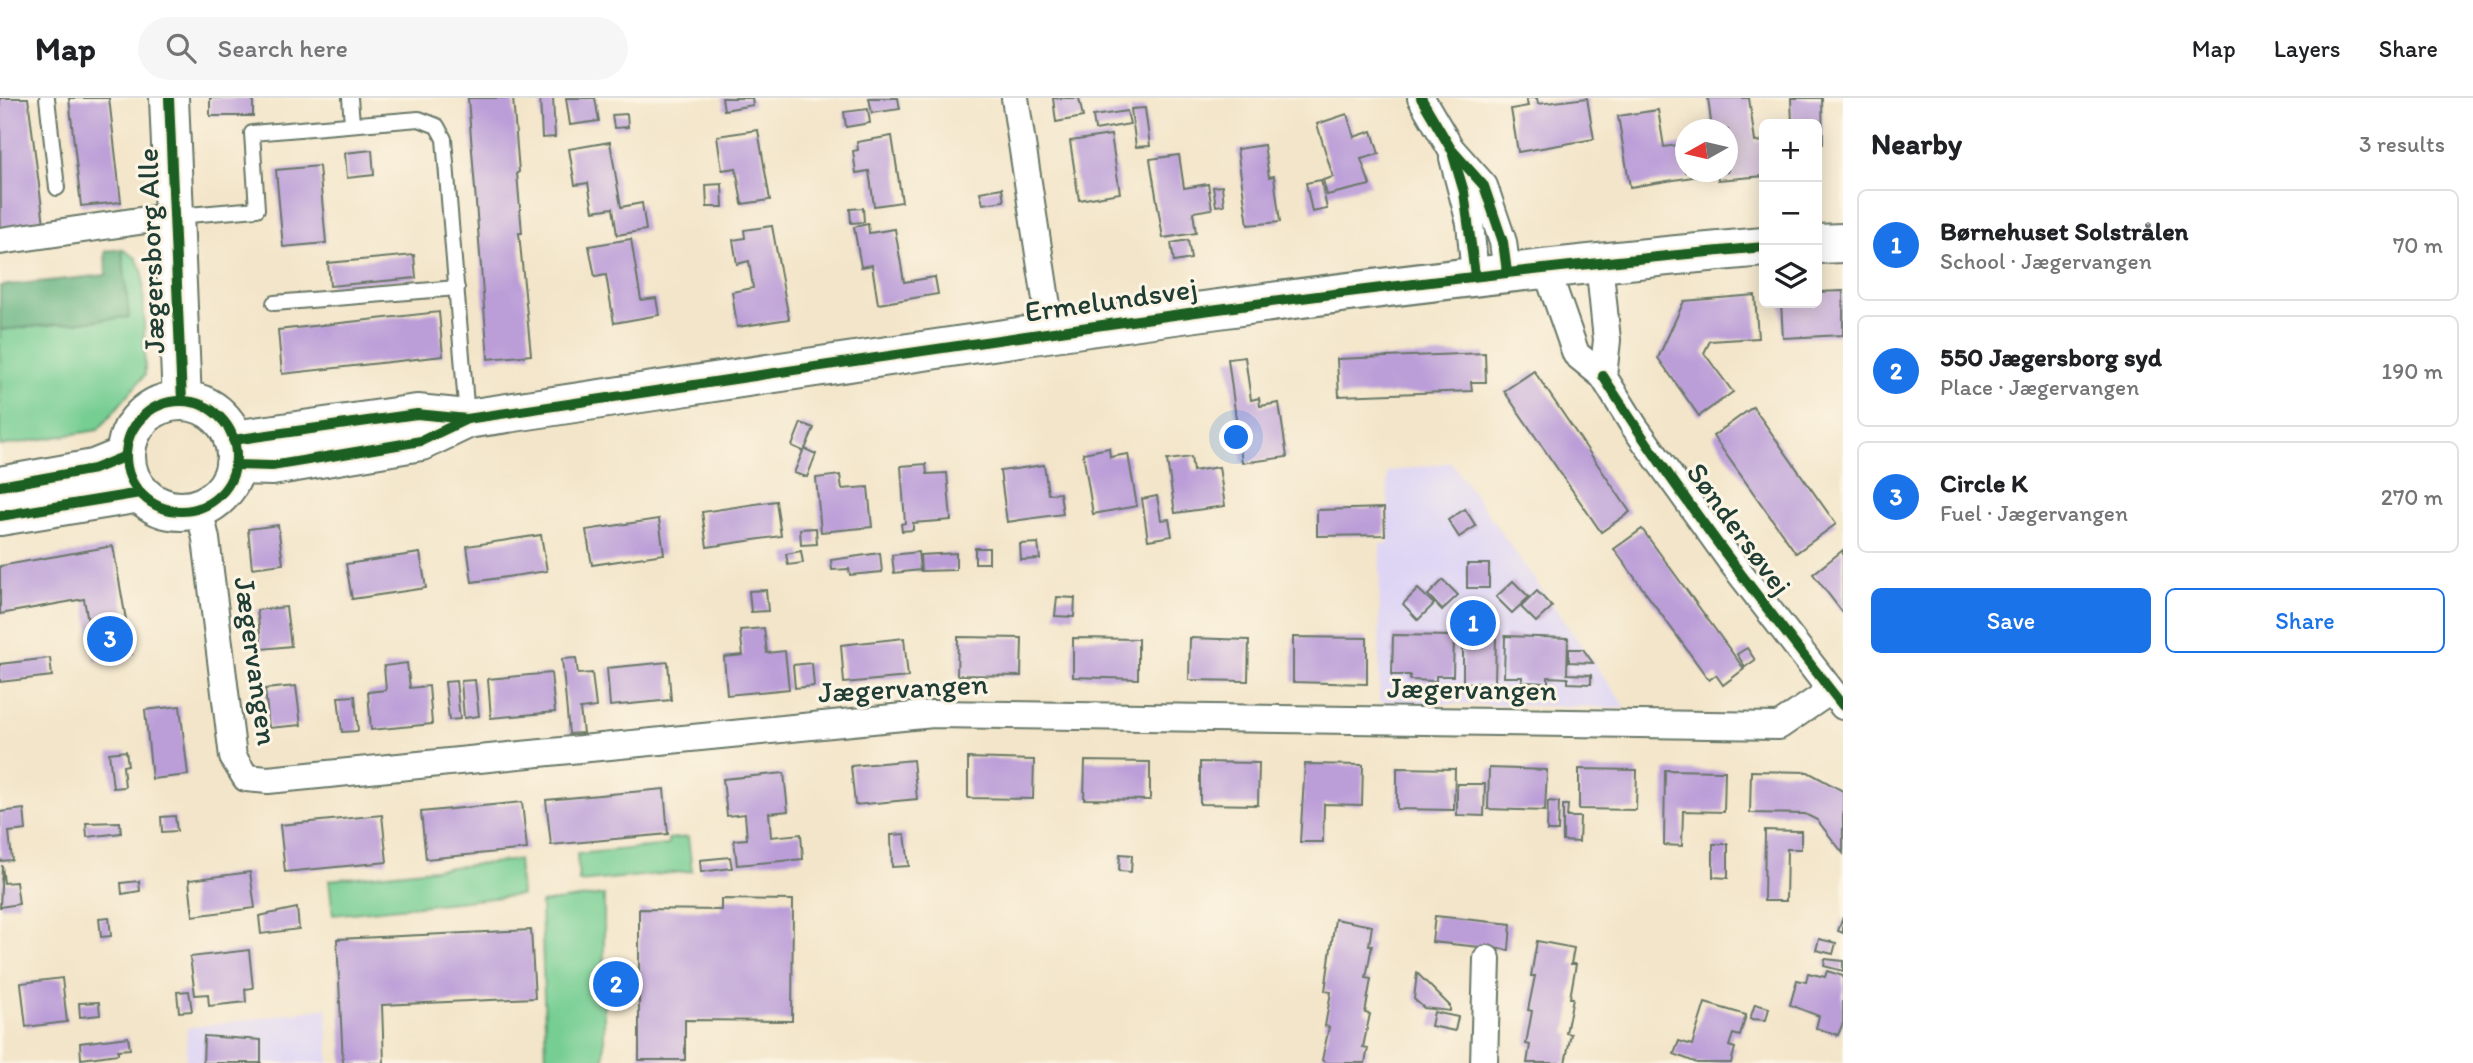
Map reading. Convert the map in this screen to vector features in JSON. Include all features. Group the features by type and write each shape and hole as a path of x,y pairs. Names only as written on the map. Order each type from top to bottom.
{"street":[{"name":"Jægersborg Alle","path":"169,98 182,401"},
{"path":"1015,98 1051,332"},
{"path":"1421,98 1451,149 1485,186 1503,242 1491,273"},
{"name":"Jægersborg Alle","path":"0,241 174,216"},
{"path":"1822,244 1843,243"},
{"name":"Ermelundsvej","path":"234,453 417,414 467,419 1051,332 1491,273 1759,247"},
{"path":"1599,262 1606,340 1603,376"},
{"name":"Søndersøvej","path":"1546,268 1576,354 1603,376 1634,426 1730,560 1837,699"},
{"path":"182,401 202,405 224,422 234,453 220,494 199,508 171,510 157,505 140,493 130,475 126,456 129,438 142,417 158,406 182,401"},
{"path":"0,486 94,469 126,456"},
{"path":"0,516 140,493"},
{"name":"Jægervangen","path":"199,508 206,539 233,757 246,778 282,779 933,714 1779,726 1837,699"},
{"path":"1484,1063 1487,959"}],"lane":[{"path":"47,98 57,188"},
{"path":"350,98 352,122"},
{"path":"174,216 257,209 252,132 352,122 419,119 437,126 444,139 467,419"},
{"path":"274,303 457,288"}],"shaded area":[{"path":"1451,462 1626,708 1379,702 1380,544 1389,544 1387,472"},
{"path":"327,1008 329,1063 186,1063 187,1028"}],"green space":[{"path":"122,249 136,258 143,273 145,375 98,430 0,446 0,330 128,317"},
{"path":"122,249 129,317 0,330 0,286 106,275 105,251"},
{"path":"688,837 692,871 579,882 577,854 668,845 668,839"},
{"path":"518,860 521,895 333,915 329,880"},
{"path":"604,895 604,1061 546,1060 541,903"}],"building":[{"path":"0,98 28,98 44,224 1,229"},
{"path":"69,98 109,98 121,202 81,206"},
{"path":"210,98 253,98 253,116 210,116"},
{"path":"468,98 513,98 522,233 519,233 531,355 488,359"},
{"path":"540,98 553,98 555,137 542,138"},
{"path":"566,98 595,98 599,121 570,125"},
{"path":"722,98 752,98 753,105 724,110"},
{"path":"869,98 898,98 900,109 872,113"},
{"path":"1053,98 1079,98 1083,117 1056,122"},
{"path":"1526,98 1537,98 1538,104 1587,98 1594,139 1518,152 1511,109 1528,106"},
{"path":"1708,98 1749,98 1755,142 1759,142 1759,176 1738,178 1738,119 1711,119"},
{"path":"1791,98 1822,98 1823,144 1822,119 1792,119"},
{"path":"1145,108 1150,146 1136,147 1131,109"},
{"path":"868,109 870,123 846,127 844,112"},
{"path":"1658,110 1664,147 1675,146 1675,180 1630,187 1618,116"},
{"path":"1127,111 1130,124 1095,130 1093,116"},
{"path":"627,114 628,127 614,128 612,115"},
{"path":"1347,114 1354,137 1372,131 1379,154 1361,159 1370,185 1327,195 1323,180 1333,177 1317,124"},
{"path":"758,130 770,200 742,204 736,168 722,170 717,136"},
{"path":"1111,135 1120,193 1079,200 1070,141"},
{"path":"892,136 902,202 874,206 869,171 856,173 853,151 858,150 857,142"},
{"path":"610,142 621,207 642,203 646,230 617,235 613,208 593,211 588,183 575,185 569,149"},
{"path":"1264,145 1269,177 1274,176 1280,222 1248,225 1237,149"},
{"path":"372,150 374,175 347,178 345,153"},
{"path":"1179,155 1184,188 1208,184 1212,209 1193,212 1196,233 1163,238 1150,159"},
{"path":"319,166 326,243 283,247 276,170"},
{"path":"1321,180 1327,209 1312,212 1306,183"},
{"path":"722,184 723,207 707,207 706,185"},
{"path":"1222,186 1224,205 1216,206 1213,187"},
{"path":"1002,188 1004,201 983,204 980,192"},
{"path":"863,208 864,222 851,223 850,209"},
{"path":"868,224 869,233 895,229 904,282 935,277 938,294 878,304 872,265 861,267 854,227"},
{"path":"772,226 789,319 737,327 732,292 753,288 749,261 737,264 733,240 745,238 744,230"},
{"path":"631,239 641,300 656,298 659,315 614,323 606,275 595,277 589,246"},
{"path":"1188,240 1191,259 1174,262 1171,243"},
{"path":"414,255 416,278 330,286 328,263"},
{"path":"1843,291 1843,335 1783,338 1781,308 1822,308 1822,292"},
{"path":"1755,295 1758,338 1710,341 1704,353 1733,392 1699,416 1658,358 1684,301"},
{"path":"439,312 443,356 282,374 278,330"},
{"path":"1485,353 1486,382 1471,382 1472,391 1339,396 1337,359"},
{"path":"1245,357 1251,400 1259,398 1260,406 1279,403 1287,457 1242,463 1228,359"},
{"path":"1534,371 1630,512 1601,532 1504,391"},
{"path":"1753,407 1836,524 1796,553 1713,436"},
{"path":"801,423 814,428 805,449 816,454 807,477 794,473 803,451 792,446"},
{"path":"1109,448 1110,457 1128,454 1137,506 1093,514 1083,453"},
{"path":"1191,457 1193,471 1219,467 1225,506 1175,513 1167,460"},
{"path":"926,464 927,474 947,473 951,520 913,523 913,530 902,531 901,524 905,523 901,466"},
{"path":"1044,465 1048,494 1060,493 1063,514 1007,522 1000,471"},
{"path":"840,475 842,489 868,487 872,527 821,532 816,478"},
{"path":"1157,496 1161,520 1169,519 1172,536 1148,540 1142,499"},
{"path":"776,501 781,536 707,547 702,512"},
{"path":"1384,508 1385,535 1317,536 1317,510"},
{"path":"1465,509 1476,526 1459,537 1448,520"},
{"path":"659,519 664,554 592,565 586,530"},
{"path":"278,525 283,564 252,568 248,529"},
{"path":"816,528 817,544 801,545 800,529"},
{"path":"1642,529 1744,669 1723,685 1716,675 1709,680 1614,549"},
{"path":"541,535 547,571 472,582 467,546"},
{"path":"1038,543 1040,559 1021,560 1020,544"},
{"path":"113,546 132,654 95,661 84,599 0,614 0,566"},
{"path":"975,548 989,548 989,563 975,563"},
{"path":"1843,550 1843,613 1813,574"},
{"path":"801,551 803,563 788,565 786,554"},
{"path":"918,552 920,570 894,573 892,555"},
{"path":"420,553 426,588 352,599 346,564"},
{"path":"880,553 882,572 850,575 849,569 832,570 831,560"},
{"path":"956,553 956,570 921,571 920,555"},
{"path":"1467,564 1489,564 1489,588 1467,588"},
{"path":"1443,580 1458,595 1442,610 1428,595"},
{"path":"1513,581 1529,597 1512,613 1496,597"},
{"path":"1418,589 1434,604 1418,620 1403,604"},
{"path":"766,590 768,611 751,612 749,591"},
{"path":"1537,591 1552,607 1536,622 1521,607"},
{"path":"1057,597 1075,598 1074,617 1055,616"},
{"path":"286,607 291,646 262,649 257,610"},
{"path":"764,628 767,653 785,651 789,689 727,695 724,657 743,655 740,630"},
{"path":"1393,635 1454,636 1453,676 1436,676 1436,681 1410,680 1410,675 1392,675"},
{"path":"1463,635 1496,635 1495,683 1463,683"},
{"path":"1505,636 1568,638 1567,674 1591,675 1591,684 1568,683 1568,678 1548,677 1548,683 1522,682 1522,677 1504,677"},
{"path":"958,637 1022,638 1021,676 957,675"},
{"path":"1293,637 1367,638 1367,684 1293,682"},
{"path":"904,638 908,677 844,683 841,645"},
{"path":"1073,638 1138,639 1138,679 1073,677"},
{"path":"1190,638 1249,640 1248,681 1189,680"},
{"path":"1747,648 1755,660 1745,667 1737,654"},
{"path":"1569,649 1583,649 1593,663 1569,662"},
{"path":"50,658 52,676 0,682 0,664"},
{"path":"576,658 578,674 592,673 596,707 580,709 583,733 569,734 562,659"},
{"path":"668,662 671,700 610,706 607,668"},
{"path":"407,663 410,688 429,686 432,724 371,730 368,692 386,690 384,666"},
{"path":"812,663 814,686 795,688 793,665"},
{"path":"551,673 555,712 491,718 488,679"},
{"path":"475,680 479,716 464,718 461,681"},
{"path":"456,681 460,719 449,720 445,682"},
{"path":"296,686 301,725 269,728 265,689"},
{"path":"355,696 358,731 342,732 338,697"},
{"path":"180,706 188,775 152,779 145,710"},
{"path":"126,751 128,765 123,766 125,787 113,788 109,753"},
{"path":"968,758 1034,760 1033,799 968,798"},
{"path":"913,760 917,799 855,805 851,766"},
{"path":"1085,761 1150,762 1150,800 1084,799"},
{"path":"1200,762 1259,763 1258,805 1200,804"},
{"path":"1305,764 1363,765 1362,805 1324,804 1323,842 1300,842"},
{"path":"1397,768 1455,769 1454,810 1397,809"},
{"path":"1489,768 1547,770 1545,811 1488,809"},
{"path":"1579,769 1637,770 1636,810 1579,809"},
{"path":"1665,770 1725,771 1724,812 1683,811 1682,846 1664,845"},
{"path":"1751,771 1808,772 1843,791 1843,853 1817,820 1805,814 1750,813"},
{"path":"784,773 788,811 769,813 771,837 801,834 803,859 737,865 734,840 747,839 745,814 727,816 723,779"},
{"path":"1457,784 1485,784 1484,816 1457,815"},
{"path":"664,789 668,834 551,845 546,800"},
{"path":"1548,801 1559,802 1558,831 1547,831"},
{"path":"522,802 527,849 426,859 421,812"},
{"path":"1563,805 1568,805 1567,817 1580,817 1579,842 1563,841"},
{"path":"24,809 26,830 9,832 12,860 0,861 0,812"},
{"path":"382,815 387,862 285,872 280,825"},
{"path":"175,816 177,831 162,832 161,817"},
{"path":"120,822 121,833 87,837 86,823"},
{"path":"1765,830 1801,831 1801,849 1787,849 1786,901 1764,901"},
{"path":"905,834 909,866 892,867 891,835"},
{"path":"1713,844 1728,844 1728,878 1713,877"},
{"path":"1120,854 1132,855 1131,872 1119,871"},
{"path":"730,857 732,868 701,872 700,860"},
{"path":"2,865 4,883 16,882 19,904 0,907"},
{"path":"250,872 255,908 193,916 189,880"},
{"path":"139,881 140,891 122,894 121,883"},
{"path":"721,899 793,900 792,1021 685,1020 685,1060 639,1060 639,909 721,910"},
{"path":"297,908 299,929 261,934 259,916"},
{"path":"1435,916 1511,924 1509,950 1432,942"},
{"path":"109,917 111,936 101,937 99,918"},
{"path":"1843,917 1843,933 1838,931"},
{"path":"1335,919 1372,926 1369,945 1372,945 1366,978 1371,979 1365,1013 1370,1014 1363,1047 1368,1048 1365,1063 1326,1063 1322,1060 1329,1027 1325,1026 1331,992 1325,991"},
{"path":"531,930 535,998 382,1005 384,1063 343,1063 337,939"},
{"path":"1819,939 1836,943 1833,954 1816,950"},
{"path":"1537,941 1574,948 1571,964 1576,964 1570,998 1573,998 1566,1033 1571,1034 1565,1063 1527,1063 1530,1045 1526,1044 1532,1011 1528,1010 1535,976 1531,976"},
{"path":"249,950 253,988 245,989 246,1002 209,1006 208,994 195,995 190,957"},
{"path":"1825,959 1843,961 1843,971 1824,966"},
{"path":"1827,971 1843,976 1843,1023 1838,1035 1816,1028 1819,1016 1790,1005 1797,980 1806,982 1808,973 1825,977"},
{"path":"610,972 621,972 622,996 610,996"},
{"path":"1417,973 1450,1006 1450,1011 1424,1008 1414,999"},
{"path":"62,978 67,1022 26,1027 21,983"},
{"path":"189,991 192,1011 179,1012 177,992"},
{"path":"99,1002 100,1015 80,1017 79,1003"},
{"path":"1705,1003 1746,1015 1740,1036 1733,1034 1729,1046 1735,1048 1731,1063 1697,1063 1674,1054 1679,1041 1692,1045"},
{"path":"1755,1004 1769,1008 1766,1020 1750,1019"},
{"path":"1434,1012 1458,1017 1455,1031 1431,1026"},
{"path":"204,1036 261,1040 261,1063 203,1063"},
{"path":"128,1037 130,1049 118,1050 118,1054 81,1059 80,1043"}],"cycle path":[{"path":"169,98 182,401"},
{"path":"1421,98 1451,149 1484,186 1503,242 1507,272"},
{"path":"1453,155 1464,192 1475,275"},
{"path":"233,440 417,414 467,419 953,346 1277,301 1759,247"},
{"path":"1603,376 1688,503 1843,706"},
{"path":"181,401 202,405 220,417 232,435 236,456 232,477 220,495 202,507 181,511 160,507 142,495 130,477 126,456 130,435 142,417 160,405 181,401"},
{"path":"235,465 272,466 421,441 467,419"},
{"path":"0,486 94,469 126,456"},
{"path":"0,516 140,493"}],"place":[{"name":"Børnehuset Solstrålen","path":"1473,623"},
{"name":"Circle K","path":"110,639"},
{"name":"550 Jægersborg syd","path":"616,984"}]}
